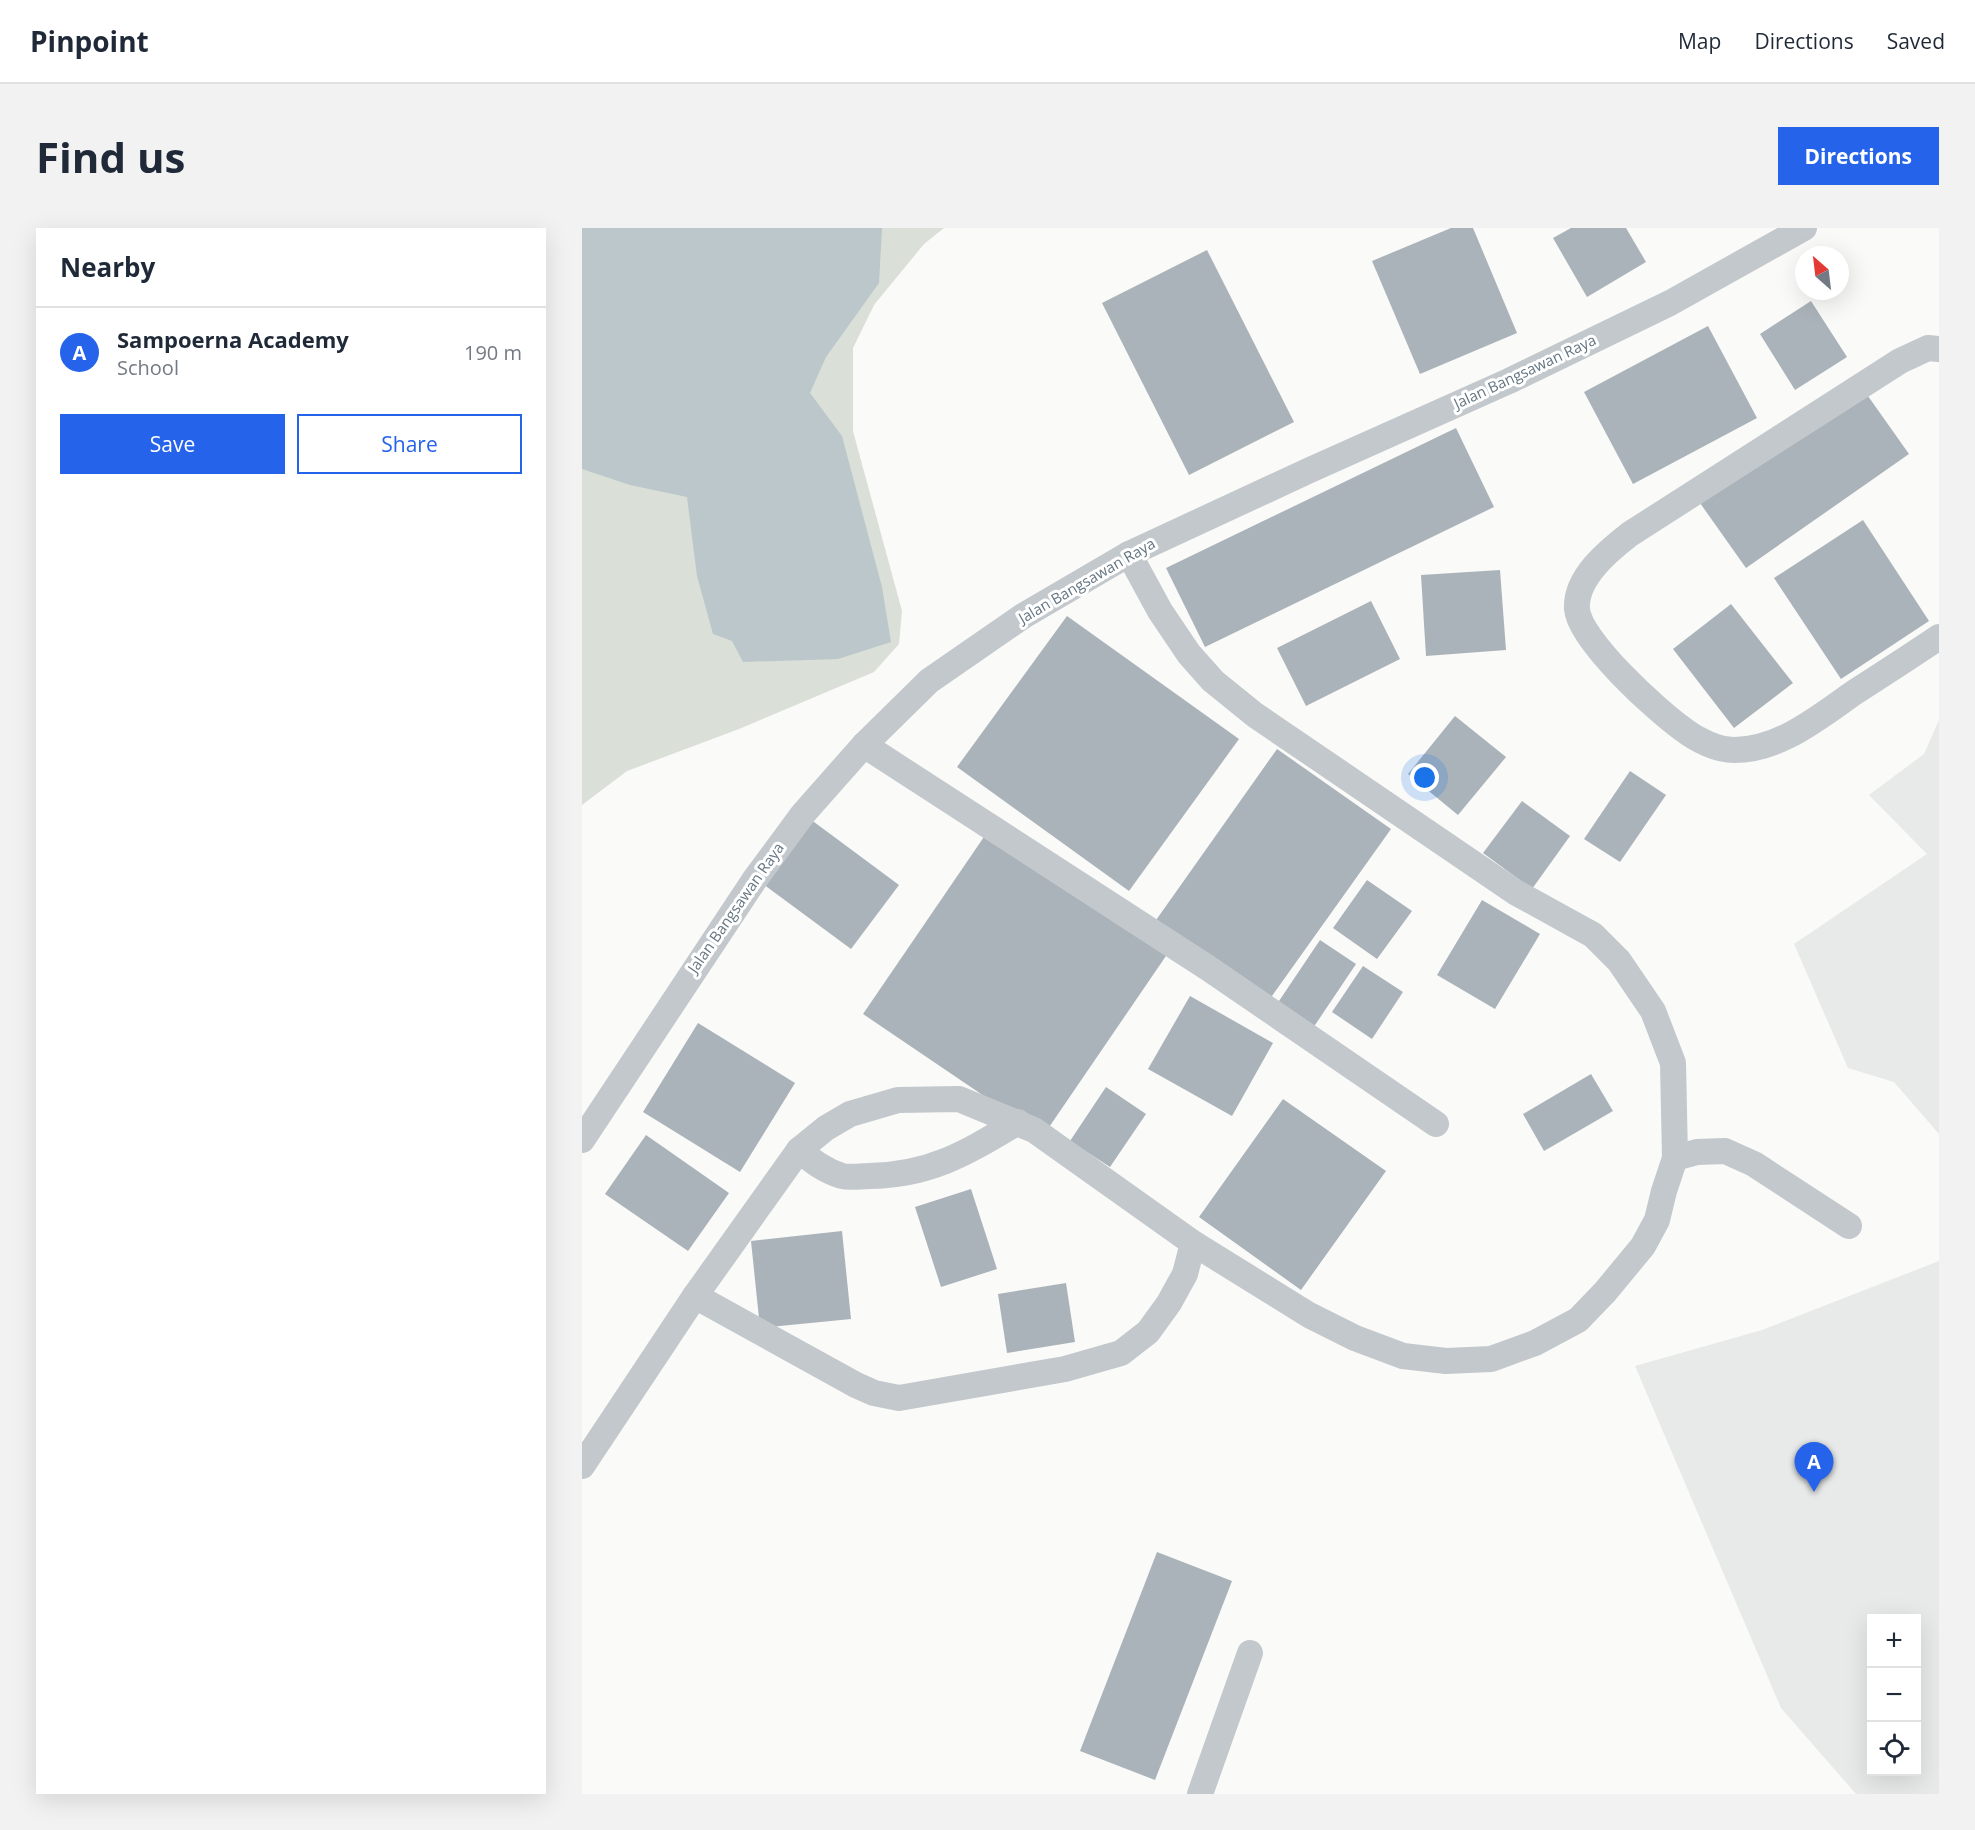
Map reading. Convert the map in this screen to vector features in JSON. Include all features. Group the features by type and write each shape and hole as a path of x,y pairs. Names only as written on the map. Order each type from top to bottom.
{"street":[{"name":"Jalan Bangsawan Raya","path":"582,1140 754,879 803,814 864,745 930,681 962,657 1023,616 1130,554 1520,376 1670,303 1804,228"},
{"path":"1939,348 1928,348 1900,361 1630,534 1609,551 1591,571 1580,592 1577,608 1580,622 1595,645 1630,683 1684,731 1717,748 1733,750 1754,748 1776,741 1809,725 1939,637"},
{"path":"582,1466 695,1296 799,1150 826,1128 850,1114 898,1100 959,1099 1034,1130 1193,1243 1309,1315 1355,1338 1403,1356 1446,1361 1491,1359 1535,1343 1578,1320 1605,1292 1643,1246 1657,1220 1675,1158 1673,1063 1653,1011 1619,962 1593,935 1515,892 1255,715 1221,688 1189,654 1160,611 1130,554"},
{"path":"864,745 1208,968 1436,1124"},
{"path":"799,1150 818,1166 844,1177 903,1174 932,1167 973,1149 1018,1122"},
{"path":"1675,1158 1697,1152 1725,1151 1754,1164 1849,1226"},
{"path":"695,1296 855,1385 874,1393 899,1398 1065,1369 1121,1353 1148,1332 1169,1303 1185,1274 1193,1243"},
{"path":"1200,1794 1250,1653"}],"shaded area":[{"path":"582,228 944,228 924,244 874,305 853,348 853,431 902,611 899,644 874,672 739,729 627,771 582,805"},
{"path":"582,228 882,228 879,283 826,357 810,393 842,436 882,587 891,642 838,659 743,662 732,641 713,634 697,576 687,497 630,485 582,469"},
{"path":"1939,720 1939,1134 1894,1082 1848,1068 1794,944 1927,854 1869,795 1924,754"},
{"path":"1939,1261 1939,1794 1856,1794 1781,1708 1635,1366 1762,1330"}],"building":[{"path":"1451,228 1473,228 1517,333 1420,374 1372,261"},
{"path":"1571,228 1626,228 1646,262 1587,297 1553,238"},
{"path":"1207,250 1294,422 1189,475 1102,303"},
{"path":"1811,301 1847,357 1795,390 1760,334"},
{"path":"1708,326 1757,418 1633,484 1584,392"},
{"path":"1863,389 1909,454 1746,568 1700,503"},
{"path":"1456,428 1494,507 1205,647 1166,568"},
{"path":"1863,520 1929,621 1841,679 1774,578"},
{"path":"1500,570 1506,650 1426,656 1421,575"},
{"path":"1371,601 1400,659 1306,706 1277,648"},
{"path":"1731,604 1793,683 1734,728 1673,649"},
{"path":"1067,616 1239,739 1129,891 957,767"},
{"path":"1455,716 1506,757 1458,815 1408,774"},
{"path":"1277,749 1391,829 1267,1003 1154,923"},
{"path":"1630,771 1666,795 1620,862 1584,839"},
{"path":"1522,801 1570,836 1532,889 1483,853"},
{"path":"810,819 899,885 851,949 763,884"},
{"path":"988,831 1168,953 1043,1136 863,1014"},
{"path":"1367,880 1412,911 1377,959 1333,928"},
{"path":"1482,900 1540,934 1495,1009 1437,975"},
{"path":"1320,940 1356,964 1313,1028 1277,1004"},
{"path":"1363,966 1403,992 1372,1039 1332,1012"},
{"path":"1190,996 1273,1043 1232,1116 1148,1069"},
{"path":"698,1023 795,1083 740,1172 643,1112"},
{"path":"1591,1074 1613,1111 1544,1151 1523,1114"},
{"path":"1106,1087 1146,1114 1110,1167 1070,1141"},
{"path":"1283,1099 1386,1171 1301,1290 1199,1217"},
{"path":"646,1135 729,1193 688,1251 605,1194"},
{"path":"971,1189 997,1269 941,1287 915,1207"},
{"path":"842,1231 851,1319 760,1328 751,1241"},
{"path":"1066,1283 1075,1342 1007,1353 998,1294"},
{"path":"1157,1552 1232,1581 1155,1780 1080,1751"}],"place":[{"name":"Sampoerna Academy","path":"1814,1492"}]}
